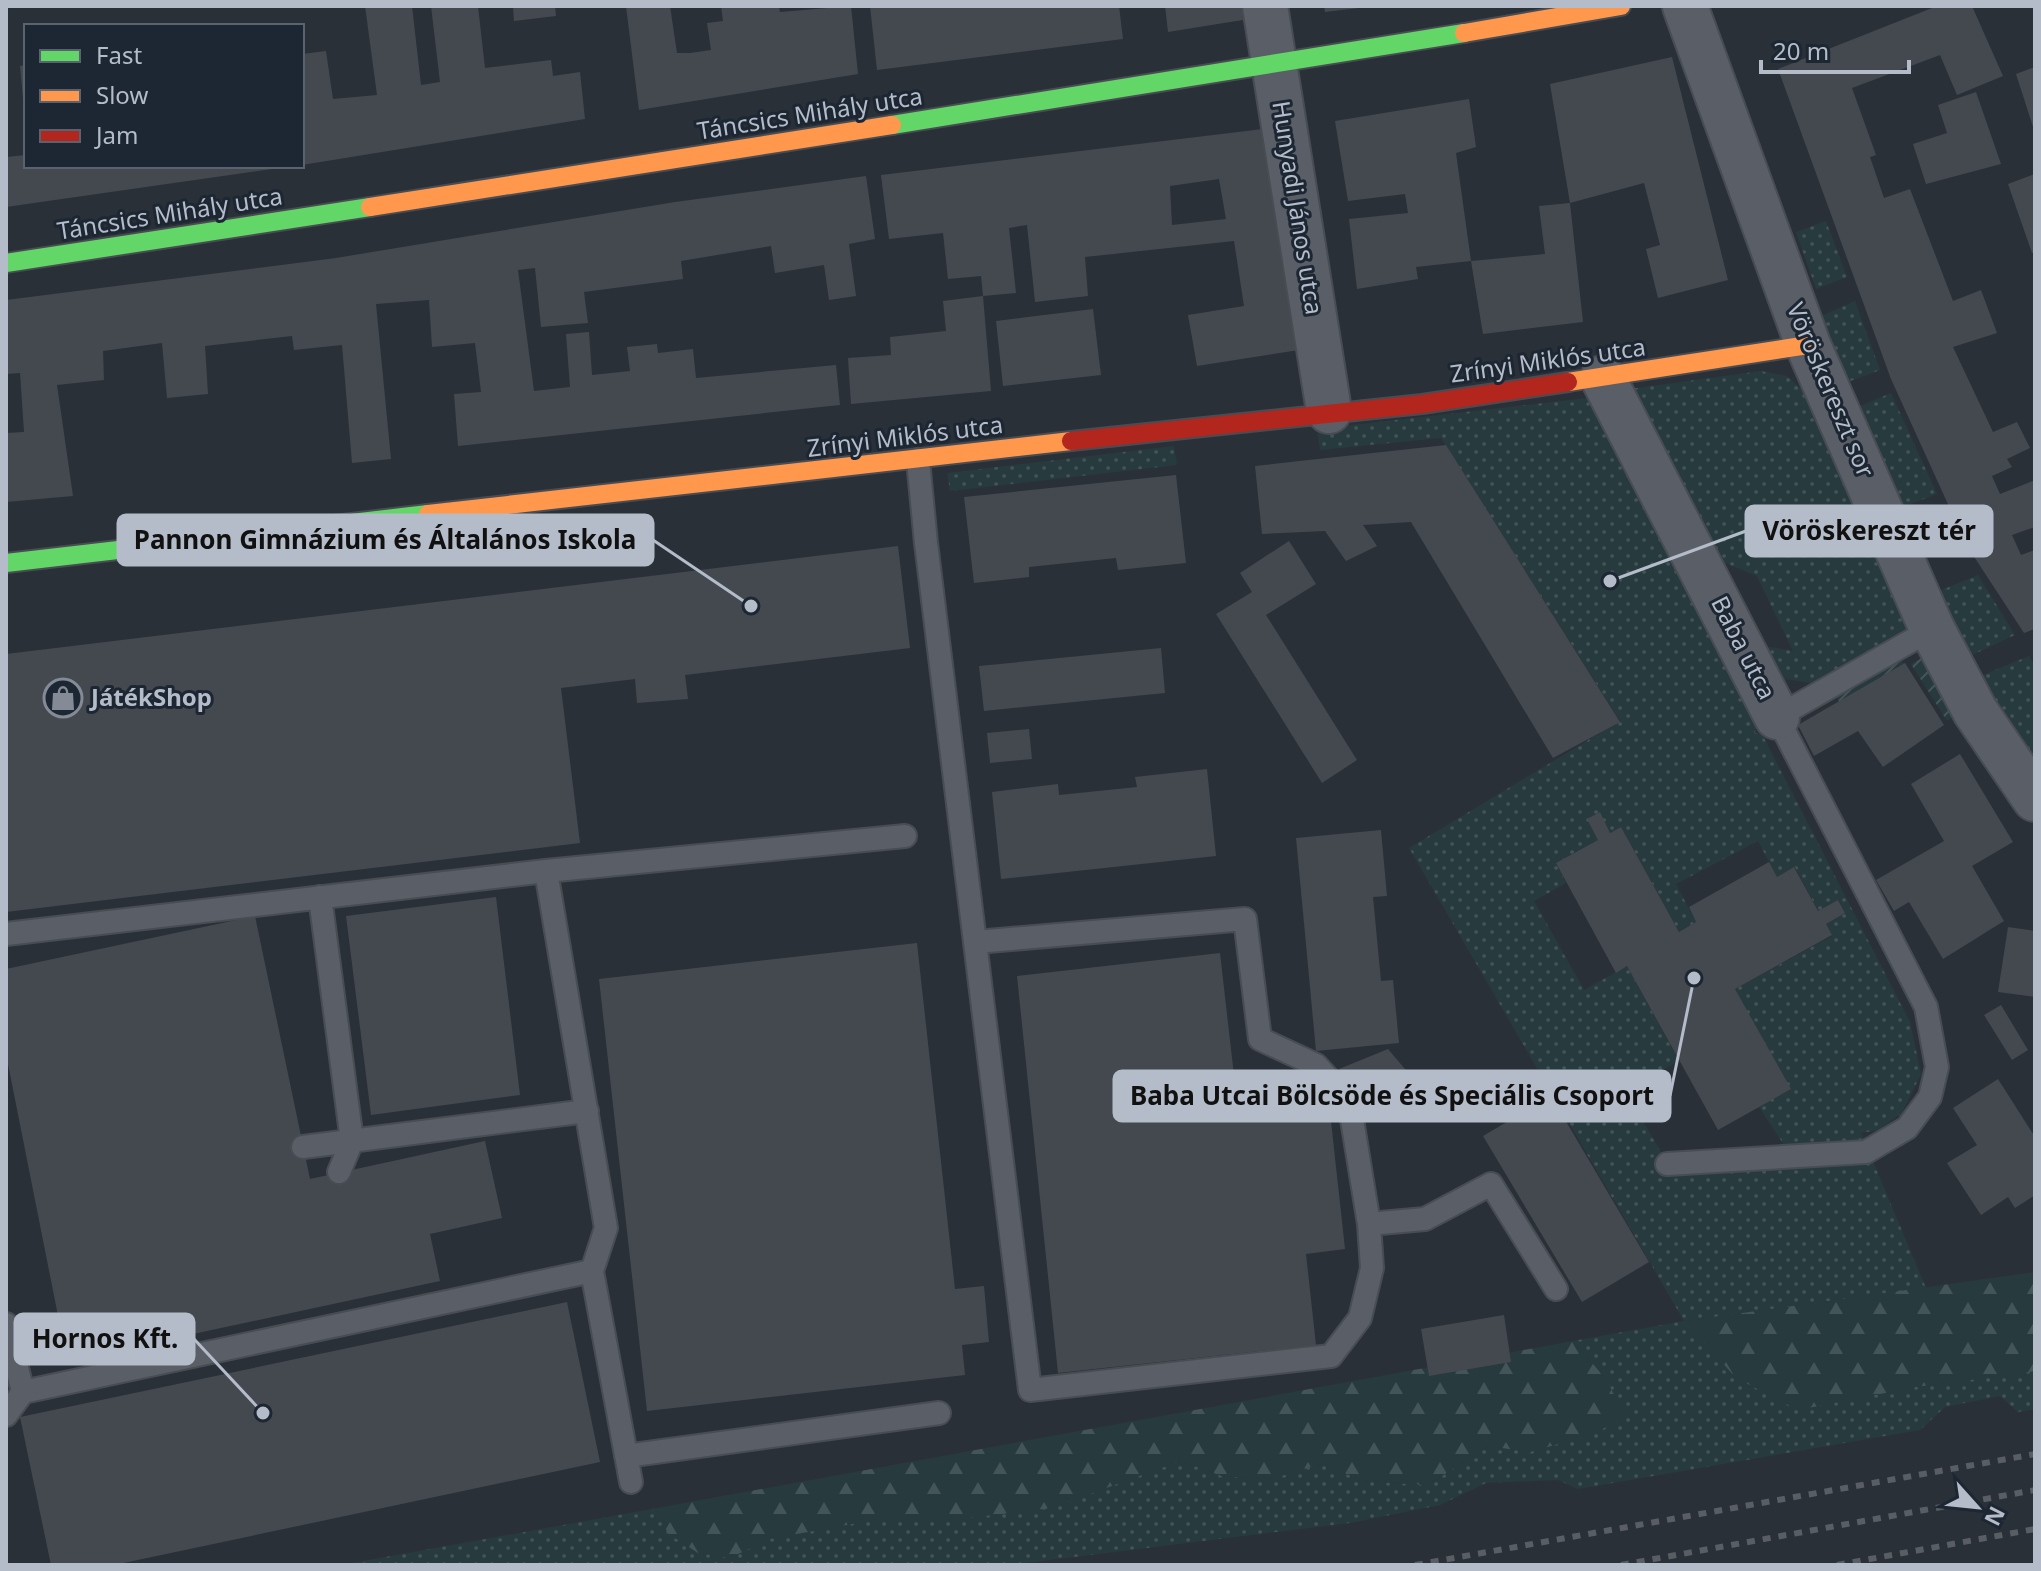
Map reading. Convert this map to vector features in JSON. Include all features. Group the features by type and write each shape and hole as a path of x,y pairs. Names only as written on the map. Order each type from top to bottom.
{"street":[{"name":"Hunyadi János utca","path":"1265,6 1329,411"},
{"name":"Táncsics Mihály utca","path":"6,263 1275,66 1621,6"},
{"name":"Vöröskereszt sor","path":"1685,6 1808,345 1932,629 1975,711 2035,799"},
{"name":"Zrínyi Miklós utca","path":"6,563 1329,411 1422,404 1808,345"},
{"name":"Baba utca","path":"1603,378 1777,717"}],"lane":[{"path":"918,460 976,942 1030,1390 1331,1356 1360,1318 1372,1268 1369,1224 1349,1101 1316,1065 1260,1039 1245,919 976,942"},
{"path":"1777,717 1932,629"},
{"name":"Baba utca","path":"1667,1164 1866,1152 1907,1128 1930,1097 1937,1067 1926,1007 1777,717"},
{"path":"6,934 546,871 905,836"},
{"path":"546,871 606,1228 592,1271 631,1482"},
{"path":"320,897 352,1141 339,1172"},
{"path":"303,1147 587,1111"},
{"path":"1369,1224 1425,1219 1491,1184 1556,1289"},
{"path":"6,1415 23,1392 592,1271"},
{"path":"6,1324 23,1392"},
{"path":"626,1456 939,1413"}],"green space":[{"path":"1826,221 1847,277 1816,289 1796,232"},
{"path":"1855,301 1880,370 1848,382 1821,316"},
{"path":"1761,371 1787,376 1807,394 1912,625 1812,683 1778,678 1760,645 1793,651 1757,576 1720,561 1629,389"},
{"path":"1891,393 1937,494 1903,507 1858,407"},
{"path":"1596,397 1758,716 1755,733 1762,734 1910,1022 1921,1074 1902,1113 1878,1130 1861,1133 1926,1288 1686,1321 1798,1409 1916,1387 2035,1371 2035,1409 2018,1412 2000,1396 1945,1407 1920,1430 1578,1489 1558,1480 1486,1483 1440,1505 1350,1523 1009,1565 341,1565 652,1509 1181,1461 1222,1476 1271,1479 1320,1464 1365,1481 1428,1485 1488,1446 1530,1452 1606,1379 1573,1341 1684,1321 1409,848 1620,721 1441,438 1320,450 1317,429","holes":["1599,813 1610,833 1621,827 1679,932 1696,922 1676,884 1758,841 1777,877 1795,867 1818,911 1839,900 1845,913 1826,924 1832,936 1735,989 1759,1107 1790,1154 1667,1163 1626,1091 1679,1061 1627,966 1584,990 1534,901 1566,883 1556,863 1598,840"]},
{"path":"1174,446 1177,465 950,491 947,473"},
{"path":"1978,575 2015,635 1970,656 1937,592"},
{"path":"1927,655 1960,713 1947,721 1911,664"},
{"path":"2029,656 2035,667 2035,758 2030,761 1978,677"},
{"path":"1897,660 1905,663 1839,702 1836,695"},
{"path":"2035,1272 2035,1371 1916,1387 1798,1410 1736,1378 1685,1321"},
{"path":"1573,1341 1606,1379 1626,1418 1587,1436 1530,1452 1488,1446 1428,1485 1365,1481 1320,1464 1271,1479 1222,1476 1181,1461 1051,1508 942,1521 880,1519 769,1539 730,1558 698,1553 669,1534 652,1509"}],"building":[{"path":"365,6 412,6 421,85 440,82 431,6 478,6 485,68 551,60 553,76 580,72 585,119 304,165 304,54 326,51 333,99 377,95"},
{"path":"513,6 555,6 556,16 514,21"},
{"path":"626,6 670,6 677,53 690,53 711,50 707,23 723,21 721,6 779,6 780,12 851,6 858,74 639,110"},
{"path":"870,6 1119,6 1123,39 877,70"},
{"path":"1165,6 1241,6 1243,20 1168,32"},
{"path":"1324,6 1359,6 1359,8 1325,12"},
{"path":"1937,6 1972,6 2003,76 1957,95 1940,55 1852,88 1876,155 1870,157 1884,198 1910,189 1953,301 1981,290 1997,333 1953,347 1993,432 2017,422 2030,448 2007,459 2012,467 1992,476 2000,494 2035,480 2035,527 2012,535 2021,555 2035,550 2035,629 2024,633 1967,546 1891,379 1778,69"},
{"path":"1672,57 1728,280 1658,298 1646,249 1660,245 1644,183 1570,203 1550,84"},
{"path":"24,65 24,109 20,66"},
{"path":"2035,67 2035,130 2034,130 2016,74"},
{"path":"1976,92 2001,164 1926,184 1913,144 1947,133 1938,105"},
{"path":"1469,99 1476,147 1456,153 1471,261 1416,267 1418,279 1357,289 1349,219 1408,213 1405,194 1348,201 1335,121"},
{"path":"1263,129 1299,350 1197,366 1188,315 1244,306 1234,241 1085,257 1088,296 1035,302 1027,225 1009,228 1016,293 983,296 981,276 948,279 943,233 889,239 881,175","holes":["1219,179 1226,219 1172,225 1170,186"]},
{"path":"24,155 24,168 279,168 6,207 6,157"},
{"path":"2035,174 2035,252 2032,253 2008,184"},
{"path":"866,176 875,239 849,244 856,296 829,300 824,265 775,273 771,246 681,261 683,279 584,292 588,323 541,327 535,268 518,270 534,391 570,387 566,334 589,332 592,375 630,371 627,347 657,344 658,353 693,349 696,378 836,365 840,405 458,446 454,394 481,392 475,343 432,347 429,300 376,304 391,459 352,463 342,345 294,350 292,336 205,346 208,394 167,398 162,343 103,351 104,380 57,385 73,496 6,502 6,433 24,432 20,373 6,374 6,300 336,258 675,202"},
{"path":"1570,203 1583,322 1483,334 1471,261 1545,254 1539,206"},
{"path":"983,296 991,391 851,404 848,358 891,355 890,337 946,331 943,301"},
{"path":"1093,309 1101,375 1003,386 996,321"},
{"path":"1446,445 1620,722 1553,758 1411,522 1363,525 1377,546 1346,561 1325,531 1262,534 1255,466"},
{"path":"1176,475 1186,563 1118,570 1116,558 1029,567 1029,577 974,583 964,497"},
{"path":"1289,541 1316,584 1266,615 1357,760 1322,783 1216,614 1252,592 1240,573"},
{"path":"898,546 910,648 685,675 688,699 637,703 635,679 561,688 580,843 6,912 6,654"},
{"path":"1161,648 1165,693 984,711 979,666"},
{"path":"1905,663 1944,725 1883,767 1858,731 1814,756 1798,725"},
{"path":"1029,729 1032,759 990,763 987,733"},
{"path":"1960,754 2013,842 1972,866 2004,921 1943,959 1909,902 1894,911 1876,880 1944,841 1911,784"},
{"path":"1207,769 1216,856 1001,879 992,792 1058,784 1059,795 1137,787 1135,777"},
{"path":"1600,812 1610,833 1621,827 1679,932 1696,922 1689,907 1769,862 1777,877 1794,867 1818,911 1838,900 1845,913 1826,924 1832,935 1735,989 1791,1089 1718,1130 1627,966 1616,973 1556,863 1598,840 1587,819"},
{"path":"1381,830 1387,896 1373,897 1381,981 1393,980 1399,1043 1316,1051 1296,838"},
{"path":"496,897 520,1095 371,1115 346,916"},
{"path":"255,916 310,1179 485,1141 502,1218 430,1234 440,1281 67,1361 6,1054 6,969"},
{"path":"2008,927 2035,931 2035,997 1998,992"},
{"path":"917,943 955,1289 984,1286 989,1342 962,1345 965,1375 647,1411 599,979"},
{"path":"1220,953 1235,1084 1308,1076 1329,1103 1345,1249 1306,1254 1316,1345 1058,1373 1017,976"},
{"path":"2001,1005 2028,1050 2012,1060 1984,1015"},
{"path":"1388,1049 1422,1089 1375,1110 1339,1069"},
{"path":"1998,1079 2035,1137 2035,1195 2015,1208 2008,1197 1981,1215 1947,1163 1977,1145 1953,1108"},
{"path":"1551,1096 1649,1262 1582,1302 1483,1136"},
{"path":"567,1302 600,1462 114,1565 51,1565 20,1417"},
{"path":"1504,1315 1511,1362 1429,1376 1421,1329"}],"railway":[{"path":"1415,1565 2035,1454"},
{"path":"1621,1565 2035,1490"},
{"path":"1837,1565 2035,1529"}],"traffic: fast":[{"path":"892,125 1464,33"},
{"path":"6,263 370,207"},
{"path":"6,563 428,514"}],"traffic: slow":[{"path":"1464,33 1621,6"},
{"path":"370,207 892,125"},
{"path":"1568,382 1808,345"},
{"path":"428,514 1071,441"}],"traffic: jam":[{"path":"1071,441 1422,404 1568,382"}],"place":[{"name":"Vöröskereszt tér","path":"1610,581"},
{"name":"Pannon Gimnázium és Általános Iskola","path":"751,606"},
{"name":"JátékShop","path":"63,698"},
{"name":"Baba Utcai Bölcsöde és Speciális Csoport","path":"1694,978"},
{"name":"Hornos Kft.","path":"263,1413"}]}
